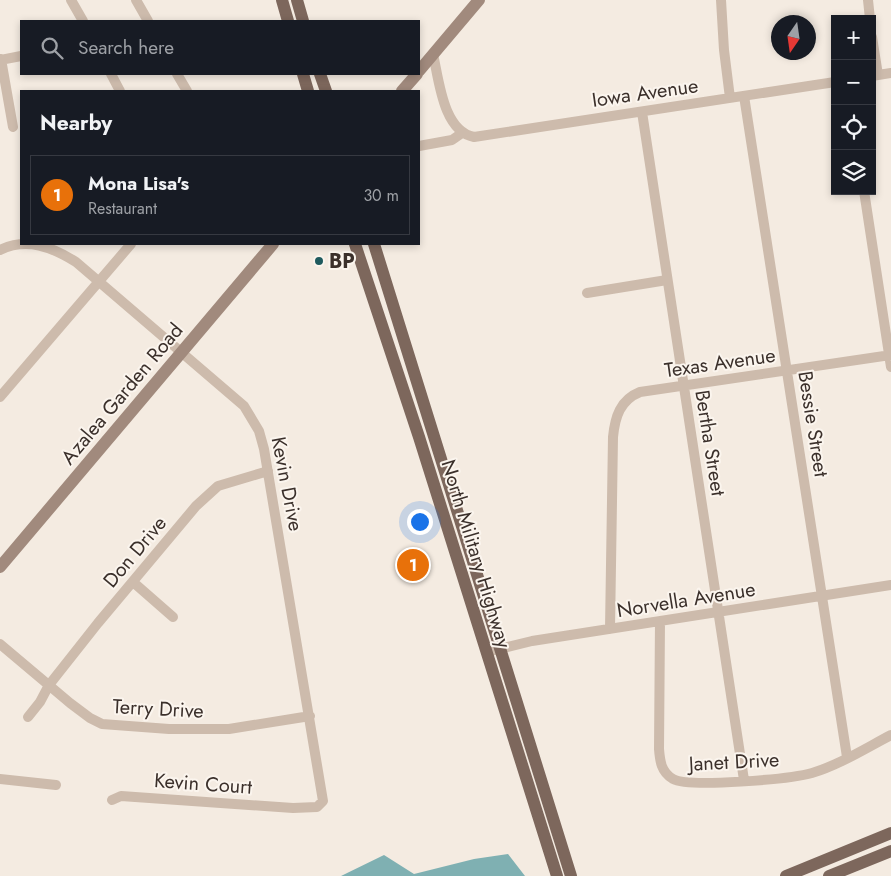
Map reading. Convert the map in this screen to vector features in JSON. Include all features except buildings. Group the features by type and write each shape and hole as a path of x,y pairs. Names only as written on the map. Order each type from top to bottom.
{"main road":[{"path":"282,0 288,20"},
{"path":"297,0 304,20"},
{"path":"420,70 479,0"},
{"path":"303,75 308,90"},
{"path":"320,75 326,90"},
{"path":"403,90 415,75"},
{"name":"Azalea Garden Road","path":"0,567 271,245"},
{"name":"North Military Highway","path":"355,245 419,437 557,876"},
{"name":"North Military Highway","path":"374,245 571,876"},
{"path":"786,876 891,833"},
{"path":"829,876 891,851"}],"street":[{"path":"71,0 82,20"},
{"path":"136,0 147,20"},
{"path":"720,0 730,98"},
{"path":"868,0 870,15"},
{"path":"433,54 449,117 462,133"},
{"path":"13,127 1,59 20,56"},
{"path":"876,76 891,73"},
{"path":"112,75 119,90"},
{"path":"178,75 186,90"},
{"name":"Iowa Avenue","path":"420,146 452,140 462,133 474,137 831,83"},
{"name":"Bessie Street","path":"744,96 847,757"},
{"name":"Bertha Street","path":"642,112 744,780"},
{"path":"865,195 891,367"},
{"path":"0,250 20,245"},
{"name":"Kevin Drive","path":"39,245 64,254 99,281 244,406 259,431 268,471 323,801 317,807 292,808"},
{"path":"0,397 130,245"},
{"path":"587,292 667,280"},
{"name":"Texas Avenue","path":"610,629 614,426 626,400 640,392 890,355"},
{"name":"Don Drive","path":"28,717 40,702 49,685 133,582 214,488 225,482 268,471"},
{"path":"133,582 173,617"},
{"name":"Norvella Avenue","path":"487,652 500,648 610,629 891,585"},
{"name":"Janet Drive","path":"660,621 659,749 662,767 672,778 689,784 793,777 821,770 891,735"},
{"name":"Terry Drive","path":"0,644 90,718 113,726 178,730 229,729 310,716"},
{"path":"0,779 56,785"},
{"name":"Kevin Court","path":"112,800 121,796 292,808"}],"water":[{"path":"508,854 525,876 341,876 384,855 414,874 474,859"}],"place":[{"name":"BP","path":"319,261"},
{"name":"Mona Lisa's","path":"413,565"}]}
